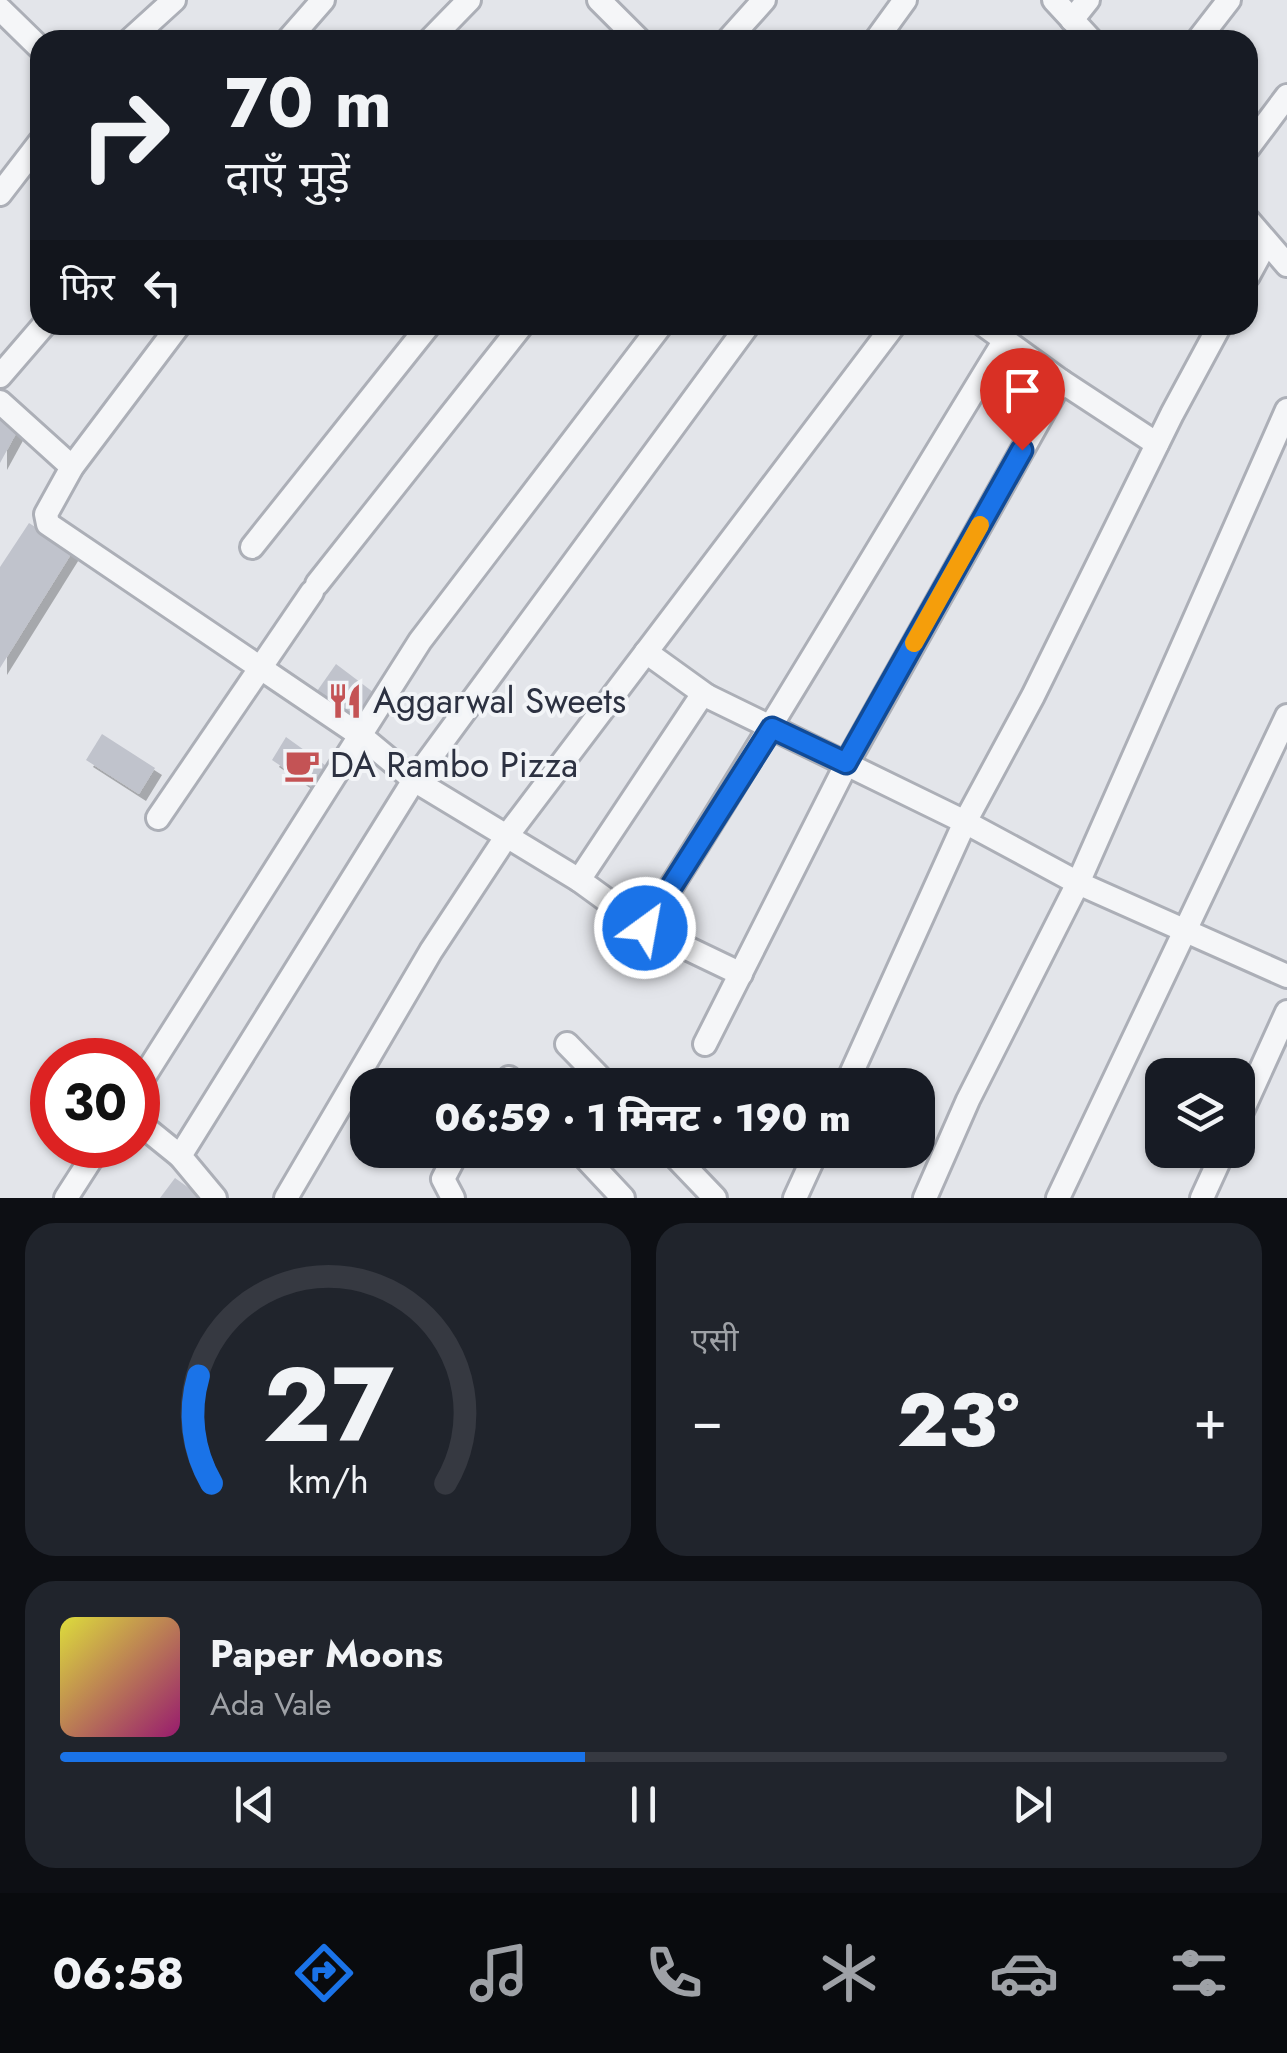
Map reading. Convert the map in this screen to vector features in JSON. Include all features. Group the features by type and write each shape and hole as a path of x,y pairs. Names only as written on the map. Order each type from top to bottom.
{"street":[{"path":"141,30 174,0"},
{"path":"297,30 323,0"},
{"path":"440,30 469,0"},
{"path":"599,0 625,9"},
{"path":"737,30 764,0"},
{"path":"883,30 905,0"},
{"path":"1054,0 1082,30"},
{"path":"1072,20 1088,0"},
{"path":"1206,30 1228,0"},
{"path":"5,9 30,37"},
{"path":"1258,135 1287,96"},
{"path":"0,194 30,155"},
{"path":"1258,233 1287,265"},
{"path":"1258,258 1266,243"},
{"path":"0,376 35,335"},
{"path":"171,335 72,467 46,514 48,524 361,736 414,780 579,880 645,928 741,974"},
{"path":"252,547 421,335"},
{"path":"158,818 314,588 514,335"},
{"path":"160,1051 420,640 653,335"},
{"path":"180,1156 414,780 741,335"},
{"path":"286,1198 431,951 506,836 886,335"},
{"path":"999,335 1157,444"},
{"path":"854,1068 964,822 1033,696 1215,335"},
{"path":"645,928 772,728 1006,340"},
{"path":"704,1044 846,763 1061,381"},
{"path":"0,402 72,467"},
{"path":"925,1198 968,1100 1078,882 1287,410"},
{"path":"646,652 706,696 1078,882 1287,976"},
{"path":"579,880 700,698 706,696"},
{"path":"1058,1198 1287,716"},
{"path":"1255,1083 1287,1012"},
{"path":"567,1044 590,1068"},
{"path":"160,1140 180,1156 215,1198"},
{"path":"66,1198 85,1168"},
{"path":"449,1168 444,1179 453,1198"},
{"path":"594,1168 622,1198"},
{"path":"686,1168 715,1198"},
{"path":"795,1198 809,1168"},
{"path":"1202,1198 1216,1168"}],"building":[{"path":"0,418 18,430 0,463"},
{"path":"29,523 73,551 0,668 0,567"},
{"name":"Aggarwal Sweets","path":"336,664 381,698 357,737 308,704"},
{"path":"102,734 155,768 139,794 86,760"},
{"name":"DA Rambo Pizza","path":"286,737 332,770 318,791 272,760"},
{"path":"175,1178 203,1198 160,1198"}],"slow traffic":[{"path":"914,643 980,525"}],"place":[{"name":"Aggarwal Sweets","path":"345,701"},
{"name":"DA Rambo Pizza","path":"302,765"}],"route":[{"path":"645,928 772,728 846,763 1022,450"}]}
